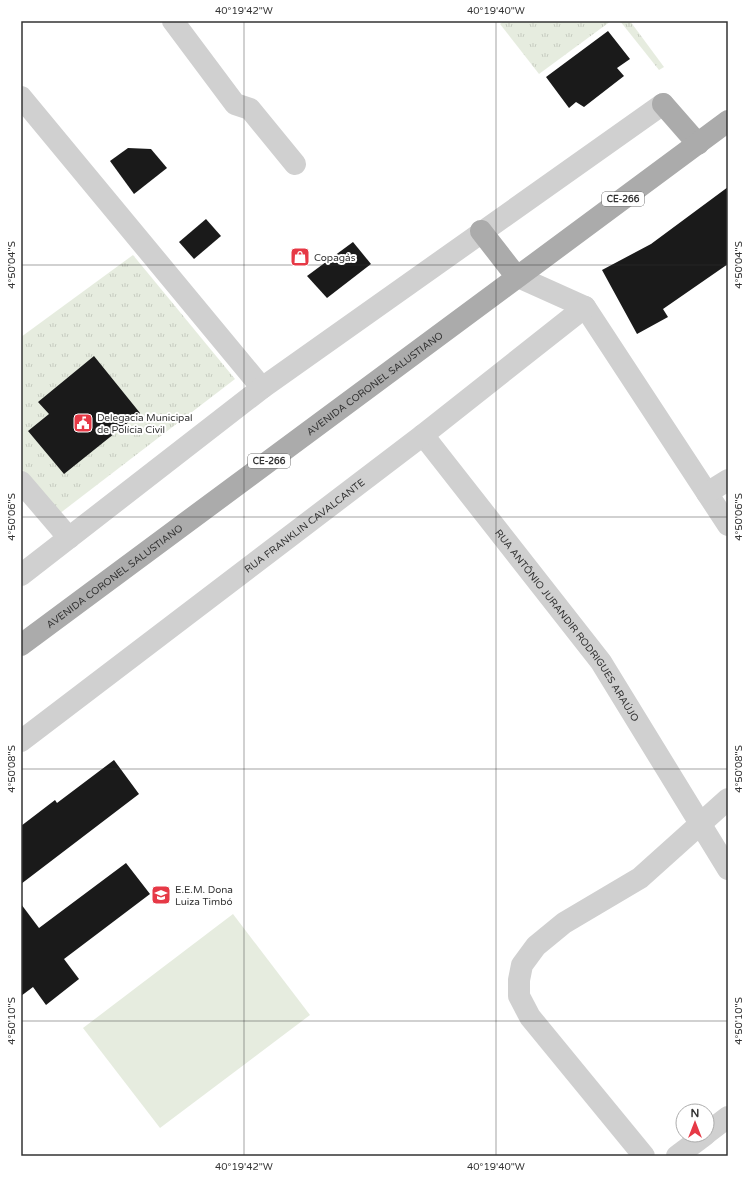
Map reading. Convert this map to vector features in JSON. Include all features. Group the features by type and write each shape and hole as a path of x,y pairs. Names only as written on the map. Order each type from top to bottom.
{"main road":[{"path":"663,104 698,144"},
{"name":"AVENIDA CORONEL SALUSTIANO","path":"21,645 516,276 728,121"},
{"path":"481,231 516,276"}],"street":[{"path":"173,21 235,104 250,109 295,164"},
{"path":"21,97 262,388"},
{"path":"21,575 262,388 481,231 663,104"},
{"path":"516,276 585,307 728,525"},
{"name":"RUA FRANKLIN CAVALCANTE","path":"21,741 424,435 585,307"},
{"name":"RUA ANTÔNIO JURANDIR RODRIGUES ARAÚJO","path":"424,435 600,662 728,869"},
{"path":"707,493 728,480"},
{"path":"21,482 69,538"},
{"path":"644,1156 530,1017 519,996 519,980 522,965 536,946 564,923 640,878 728,799"},
{"path":"715,1127 728,1117"},
{"path":"677,1156 694,1143"}],"green space":[{"path":"504,21 611,21 539,74 500,24"},
{"path":"620,21 630,21 664,67 659,70"},
{"path":"133,255 235,379 59,514 21,468 21,337"},
{"path":"233,914 310,1015 160,1128 83,1028"}],"building":[{"path":"608,31 630,59 617,68 624,76 584,107 576,102 569,108 546,77"},
{"path":"128,148 151,149 167,168 134,194 110,161"},
{"path":"728,187 728,264 663,309 668,317 637,334 602,270 651,244"},
{"path":"206,219 221,236 194,259 179,242"},
{"path":"353,242 371,264 327,298 307,276"},
{"name":"Delegacia Municipal de Polícia Civil","path":"94,356 140,413 64,474 28,431 49,414 38,402"},
{"path":"114,760 139,794 21,884 21,826 55,800 57,803"},
{"path":"126,863 150,894 64,959 79,979 46,1005 33,987 21,996 21,904 39,928"}],"place":[{"name":"Copagás","path":"300,257"},
{"name":"Delegacia Municipal de Polícia Civil","path":"83,423"},
{"name":"E.E.M. Dona Luiza Timbó","path":"161,895"}]}
